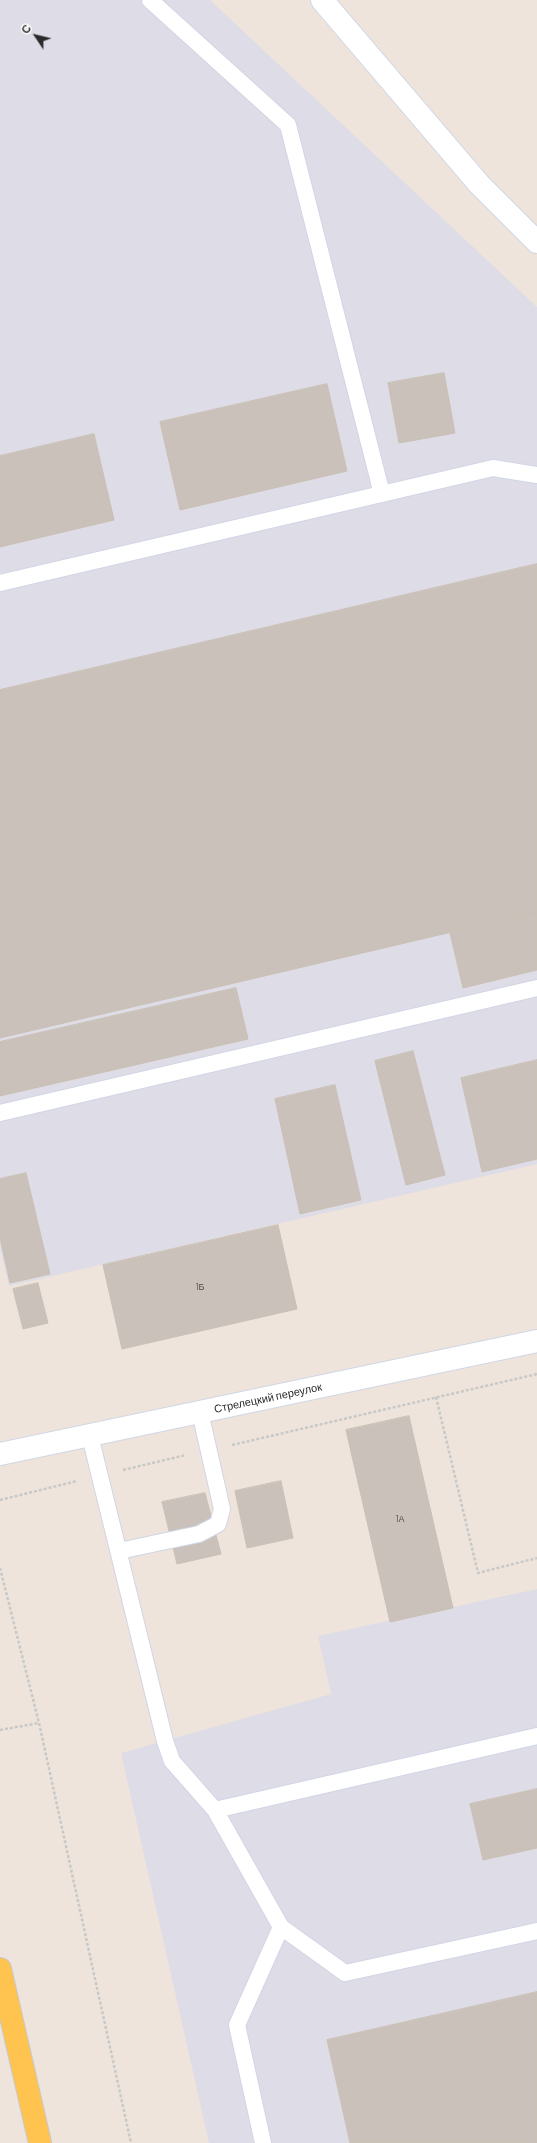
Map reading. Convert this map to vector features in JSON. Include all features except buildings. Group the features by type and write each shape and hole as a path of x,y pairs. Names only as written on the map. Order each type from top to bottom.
{"main road":[{"path":"322,0 480,184 537,242"},
{"name":"Стрелецкий переулок","path":"0,1454 537,1341"},
{"path":"0,1969 40,2143"}],"lane":[{"path":"150,0 288,125 382,494"},
{"path":"0,583 493,468 537,475"},
{"path":"0,1113 537,988"},
{"path":"119,1551 199,1534 218,1524 222,1509 200,1412"},
{"path":"90,1436 165,1740 172,1761 215,1810 281,1926 345,1973 537,1931"},
{"path":"215,1810 537,1736"},
{"path":"263,2143 237,2025 281,1926"}],"path":[{"path":"0,1500 537,1374"},
{"path":"436,1397 478,1573 537,1558"},
{"path":"0,1568 39,1723 131,2143"},
{"path":"0,1730 39,1723"}],"shaded area":[{"path":"0,0 210,0 537,307 537,1164 9,1286 0,1249"},
{"path":"537,1589 537,2143 209,2143 121,1753 331,1694 318,1636"}]}
